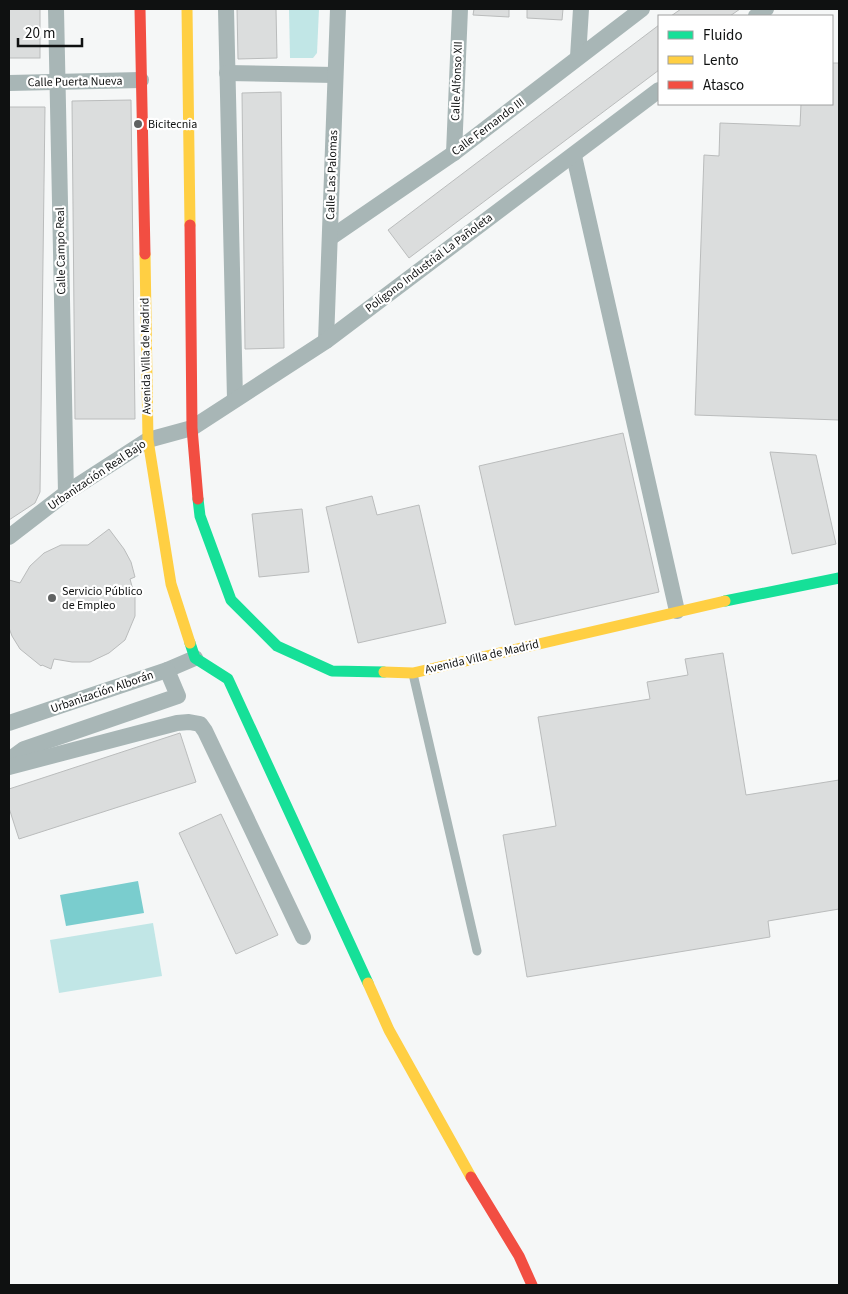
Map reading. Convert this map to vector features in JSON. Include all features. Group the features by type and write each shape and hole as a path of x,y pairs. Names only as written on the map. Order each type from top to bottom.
{"street":[{"name":"Calle Campo Real","path":"56,9 66,493"},
{"name":"Avenida Villa de Madrid","path":"140,9 148,440 171,584 195,658"},
{"name":"Avenida Villa de Madrid","path":"187,9 192,428 200,516 231,600 277,646 332,671 413,674 677,611 839,578"},
{"path":"226,9 235,399"},
{"name":"Calle Las Palomas","path":"326,340 338,9"},
{"name":"Calle Alfonso XII","path":"454,153 460,9"},
{"path":"578,58 581,9"},
{"name":"Calle Fernando III","path":"330,238 454,153 642,9"},
{"path":"227,73 335,75"},
{"name":"Calle Puerta Nueva","path":"9,83 141,80"},
{"name":"Polígono Industrial La Pañoleta","path":"192,428 326,340 574,156 658,91"},
{"path":"574,156 677,611"},
{"name":"Urbanización Real Bajo","path":"9,537 66,493 148,440 192,428"},
{"path":"195,658 228,679 389,1030 452,1145 519,1256 532,1285"},
{"name":"Urbanización Alborán","path":"9,723 167,670 195,658"},
{"path":"9,760 24,749 178,696 167,670"},
{"path":"9,767 176,723 189,722 200,724 303,937"}],"lane":[{"path":"413,674 477,951"}],"shaded area":[{"path":"289,9 319,9 317,53 313,58 290,58"},
{"path":"153,923 162,976 59,993 50,940"}],"water":[{"path":"138,881 144,913 66,926 60,895"}],"building":[{"path":"9,9 40,9 40,58 9,58"},
{"path":"237,9 276,9 277,58 238,59"},
{"path":"474,9 509,9 509,17 473,15"},
{"path":"527,9 563,9 562,20 527,18"},
{"path":"681,9 740,9 731,15 672,15"},
{"path":"658,26 658,71 409,258 388,230"},
{"path":"833,63 839,63 839,420 695,415 704,155 719,156 720,123 800,126 801,105 833,105"},
{"path":"281,92 284,348 245,349 242,93"},
{"path":"131,100 135,419 75,419 72,101"},
{"path":"9,107 45,107 40,492 35,503 9,520"},
{"path":"623,433 659,592 515,625 479,466"},
{"path":"770,452 816,455 836,544 792,554"},
{"path":"372,496 377,515 419,505 446,623 358,643 326,507"},
{"path":"302,509 309,572 259,577 252,514"},
{"path":"109,529 124,549 131,562 135,577 130,579 135,597 135,616 125,640 109,653 90,662 54,659 51,669 41,666 20,649 9,628 9,580 20,583 30,566 44,553 61,545 88,545"},
{"path":"723,653 746,795 839,780 839,909 768,921 770,937 527,977 503,835 556,826 538,717 650,699 647,682 688,675 685,659"},
{"path":"180,733 196,782 19,839 9,808 9,789"},
{"path":"221,814 278,935 236,954 179,833"}],"traffic: fast":[{"path":"198,499 200,516 231,600 277,646 332,671 384,672"},
{"path":"725,601 839,578"},
{"path":"190,643 195,658 228,679 368,983"}],"traffic: slow":[{"path":"187,9 190,225"},
{"path":"145,254 148,440 171,584 190,643"},
{"path":"384,672 413,673 725,601"},
{"path":"368,983 389,1030 471,1177"}],"traffic: jam":[{"path":"140,9 145,254"},
{"path":"190,225 192,428 198,499"},
{"path":"471,1177 519,1256 532,1285"}],"place":[{"name":"Bicitecnia","path":"138,124"},
{"name":"Servicio Público de Empleo","path":"52,598"}]}
